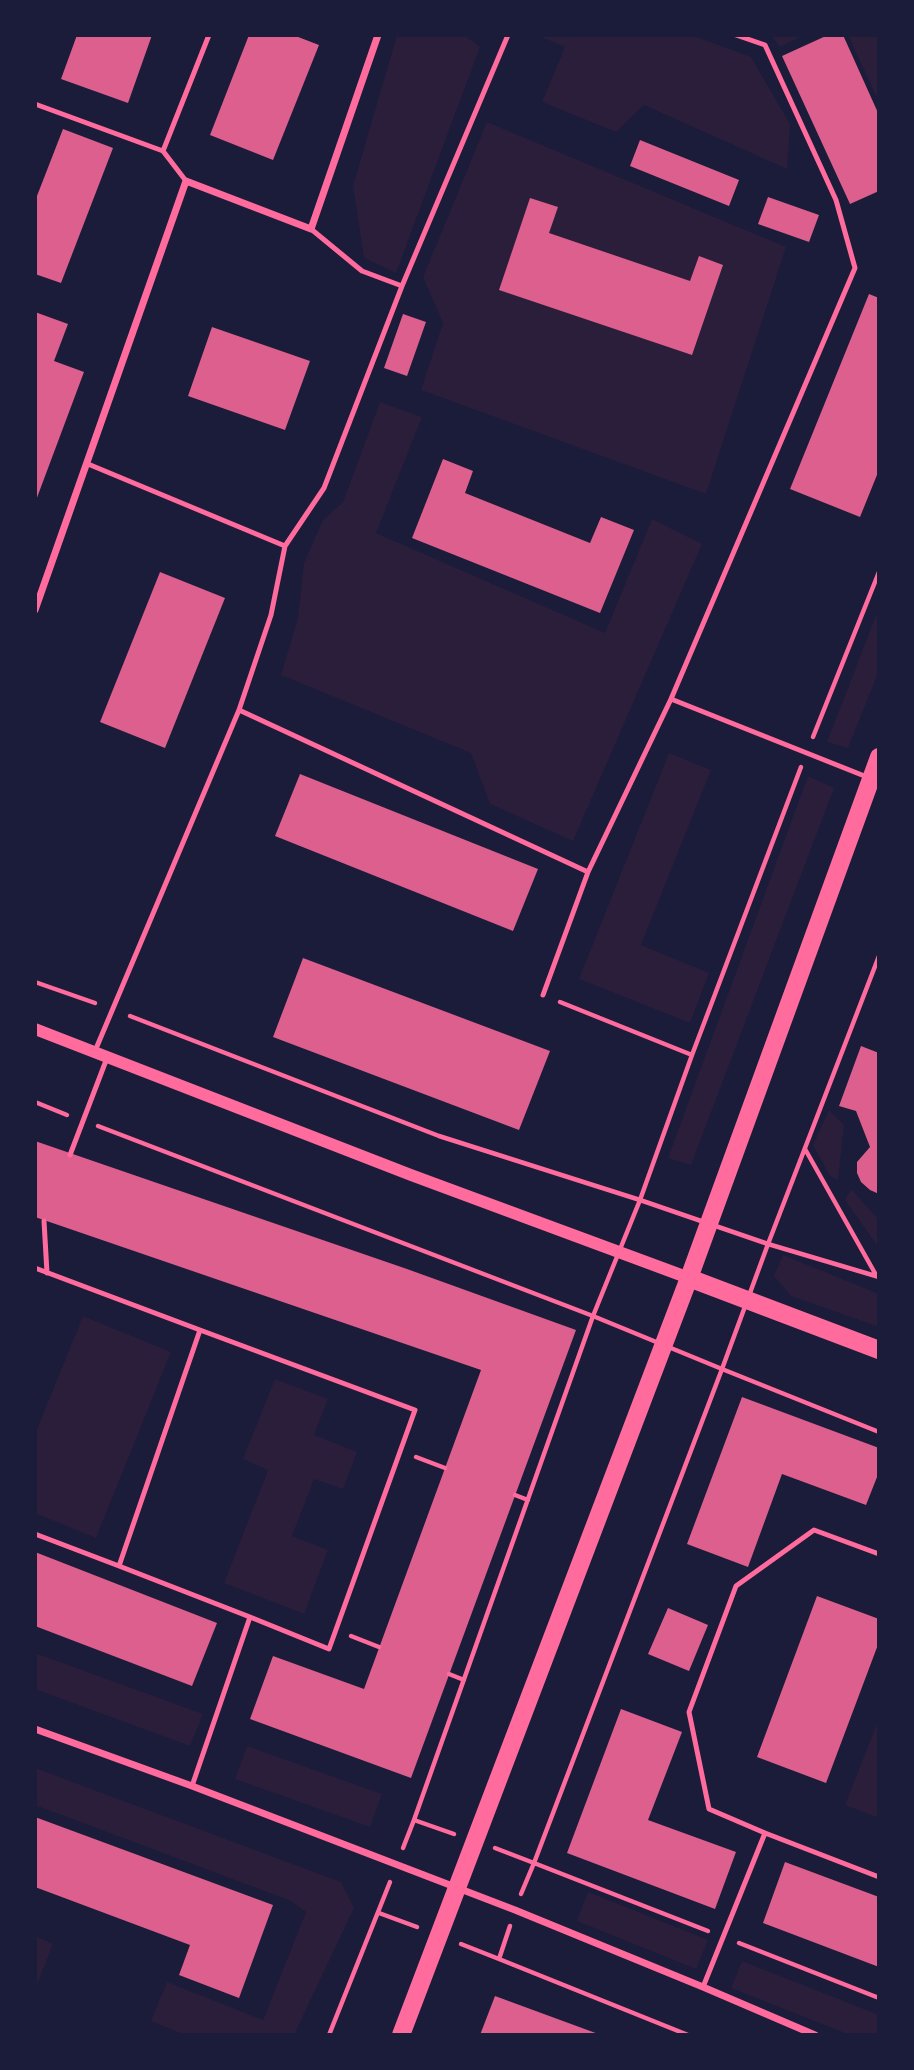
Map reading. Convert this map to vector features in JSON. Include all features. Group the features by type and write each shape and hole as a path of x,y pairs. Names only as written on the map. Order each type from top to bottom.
{"main road":[{"path":"401,2035 689,1278 879,757"},
{"path":"689,1278 879,1350"}],"street":[{"path":"35,610 186,181 311,229 378,35"},
{"path":"35,1029 411,1175 689,1278"},
{"path":"35,1729 458,1888 703,1986 815,2035"}],"lane":[{"path":"163,151 209,35"},
{"path":"70,1155 84,1121 113,1010 239,710 271,615 285,545 324,488 402,286 508,35"},
{"path":"543,995 588,872 671,699 855,268 836,200 765,45 736,35"},
{"path":"35,104 163,151 186,181"},
{"path":"311,229 362,271 402,286"},
{"path":"88,464 285,545"},
{"path":"671,699 870,779"},
{"path":"239,710 588,872"},
{"path":"44,1221 47,1273"},
{"path":"35,1268 415,1410 328,1649 35,1534"},
{"path":"118,1566 200,1330"},
{"path":"879,1554 814,1530 736,1586 689,1712 709,1809 879,1877"},
{"path":"192,1786 250,1617"},
{"path":"703,1986 765,1833"}],"path":[{"path":"35,982 439,1136 640,1200 806,754 879,572"},
{"path":"878,1277 768,1244 879,956"},
{"path":"543,995 692,1055"},
{"path":"35,1102 593,1316 414,1820"},
{"path":"804,1148 878,1277"},
{"path":"879,1432 722,1369 534,1863 879,1998"},
{"path":"400,1450 445,1468"},
{"path":"515,1495 528,1500"},
{"path":"335,1630 379,1647"},
{"path":"449,1674 464,1680"},
{"path":"329,2035 379,1913"},
{"path":"499,1959 688,2035"}],"shaded area":[{"path":"397,35 464,35 480,47 396,273 364,258 353,186"},
{"path":"537,35 691,35 751,57 790,124 787,169 644,105 616,132 542,102 565,47"},
{"path":"771,35 804,35 780,47"},
{"path":"848,35 879,35 879,102"},
{"path":"487,122 786,247 706,494 421,390 443,323 423,277"},
{"path":"380,402 422,417 376,533 605,633 652,519 702,544 573,841 490,804 471,753 281,675 298,618 304,563 323,520 343,502"},
{"path":"879,608 879,671 848,748 827,742"},
{"path":"669,753 711,770 641,945 709,973 690,1023 579,979"},
{"path":"808,776 834,788 691,1165 668,1158"},
{"path":"829,1110 844,1125 838,1180 830,1176 813,1145"},
{"path":"851,1189 879,1220 879,1248 845,1200"},
{"path":"783,1255 879,1294 879,1327 791,1296 774,1276"},
{"path":"83,1316 171,1352 96,1538 35,1513 35,1434"},
{"path":"275,1379 328,1399 314,1435 357,1452 343,1489 314,1479 292,1536 328,1550 304,1614 224,1583 268,1470 243,1459"},
{"path":"35,1653 203,1714 190,1746 35,1689"},
{"path":"879,1718 879,1818 845,1805"},
{"path":"247,1746 382,1794 370,1827 235,1779"},
{"path":"35,1768 341,1882 354,1908 294,2035 185,2035 151,2021 167,1982 263,2020 306,1912 291,1901 35,1805"},
{"path":"588,1892 708,1940 696,1969 577,1921"},
{"path":"35,1936 53,1944 35,1989"},
{"path":"742,1961 879,2015 879,2035 850,2035 731,1988"}],"building":[{"path":"77,35 152,35 128,103 61,79"},
{"path":"249,35 293,35 319,45 273,160 210,135"},
{"path":"828,35 843,35 879,115 879,191 850,204 782,56"},
{"path":"63,129 113,148 61,283 35,274 35,201"},
{"path":"640,140 739,180 729,206 630,166"},
{"path":"768,197 819,215 809,242 758,224"},
{"path":"530,198 558,207 549,233 690,281 699,256 723,265 692,355 499,290"},
{"path":"869,294 879,298 879,470 860,517 790,489"},
{"path":"35,312 68,324 54,361 84,372 35,503"},
{"path":"403,314 426,322 407,376 384,368"},
{"path":"212,327 310,361 285,430 188,396"},
{"path":"443,459 473,471 465,493 590,543 601,517 634,530 600,613 412,538"},
{"path":"160,572 225,598 165,748 100,722"},
{"path":"300,774 538,869 513,931 275,836"},
{"path":"303,958 550,1051 519,1130 273,1037"},
{"path":"861,1046 879,1053 879,1194 861,1182 857,1173 857,1162 870,1147 856,1111 839,1106"},
{"path":"35,1141 576,1330 411,1778 250,1719 273,1656 364,1689 481,1370 35,1217"},
{"path":"742,1397 879,1448 879,1472 866,1505 782,1474 748,1567 687,1544"},
{"path":"35,1552 217,1623 192,1686 35,1626"},
{"path":"817,1596 879,1619 879,1642 826,1783 757,1757"},
{"path":"668,1608 708,1625 689,1671 648,1654"},
{"path":"621,1709 682,1732 648,1820 736,1852 715,1909 567,1853"},
{"path":"35,1817 273,1905 239,1998 179,1975 190,1945 35,1887"},
{"path":"785,1862 879,1897 879,1967 763,1923"},
{"path":"495,1996 601,2035 480,2035"}]}
